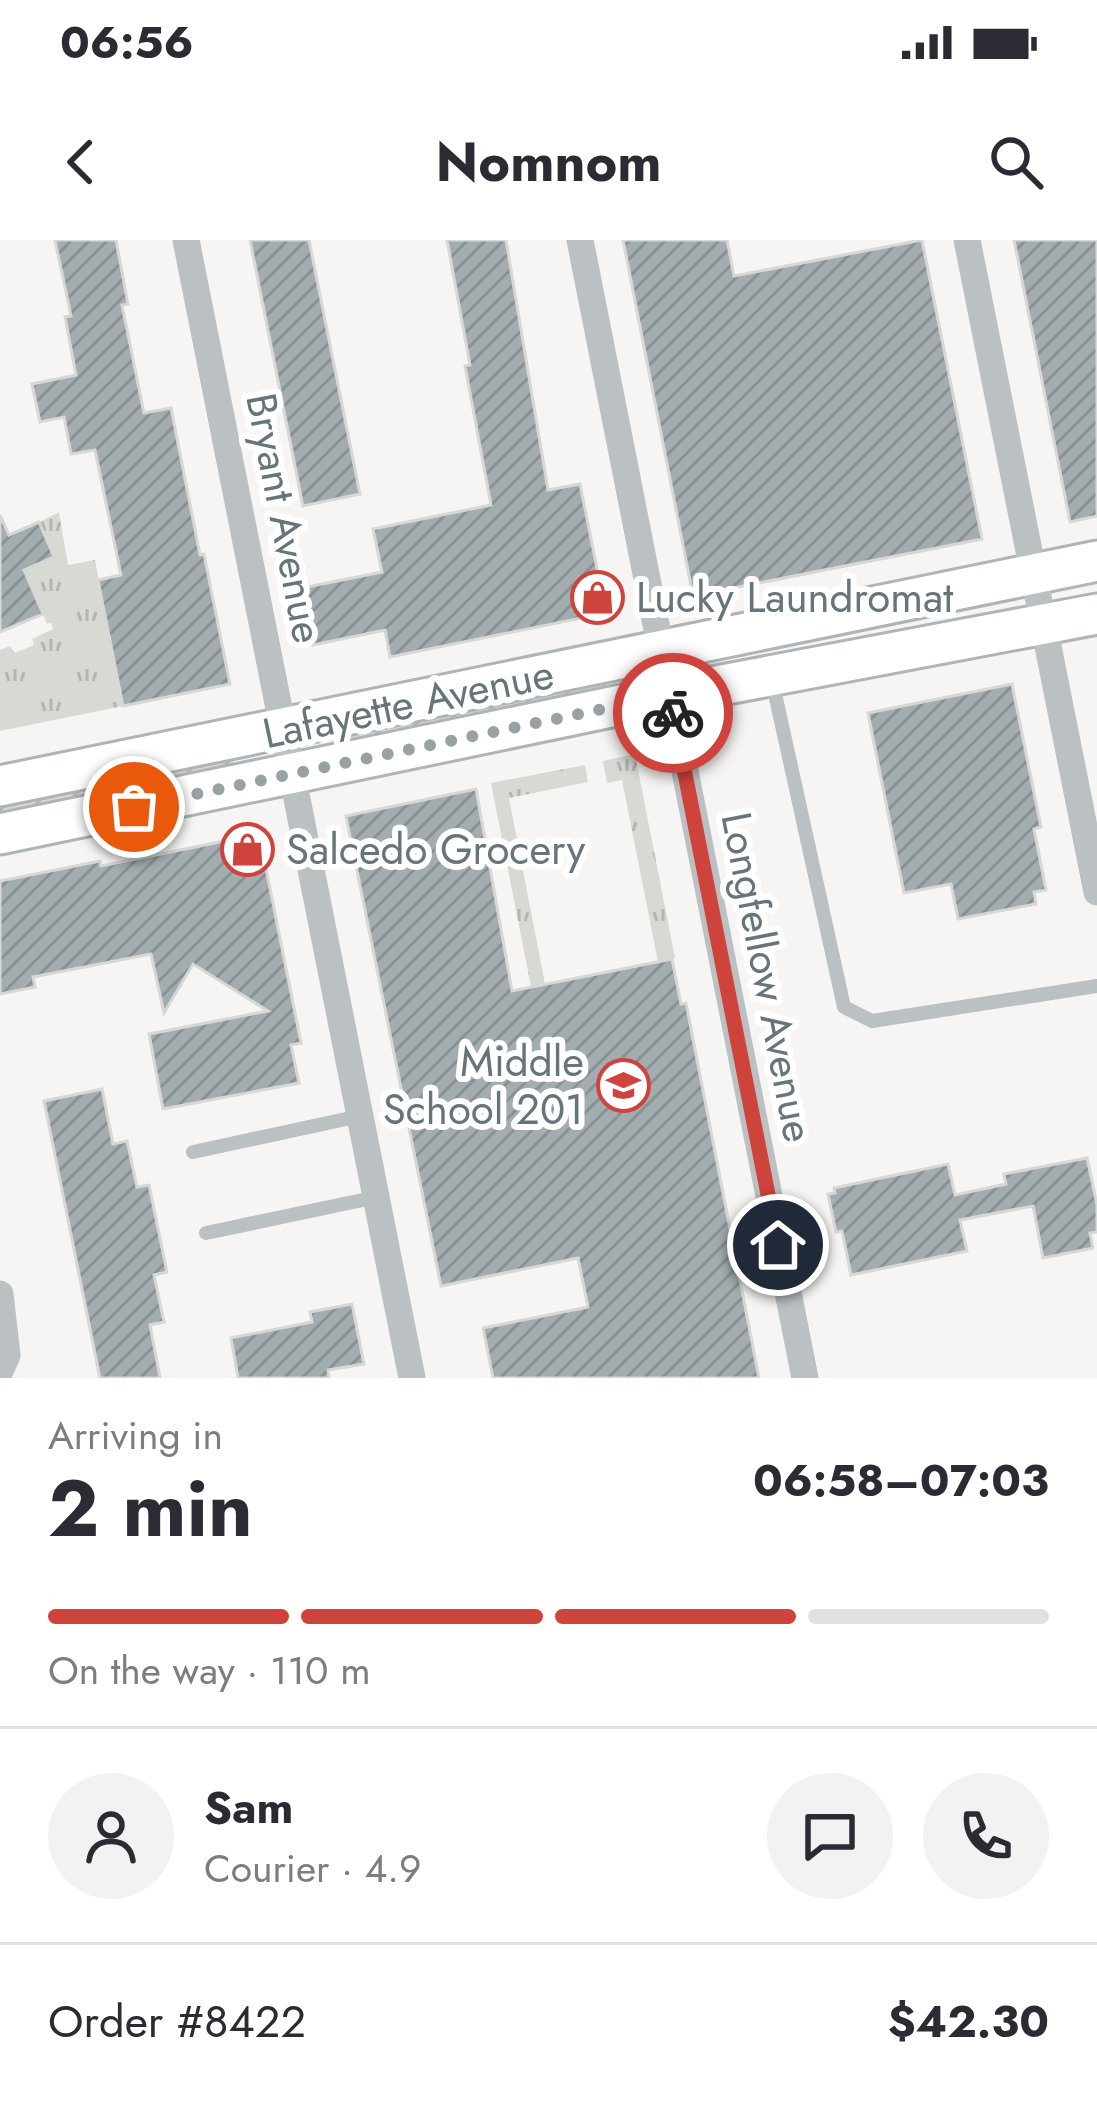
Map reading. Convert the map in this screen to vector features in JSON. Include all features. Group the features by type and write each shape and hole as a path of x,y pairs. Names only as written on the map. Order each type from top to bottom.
{"street":[{"name":"Bryant Avenue","path":"186,240 412,1378"},
{"name":"Longfellow Avenue","path":"580,240 805,1378"},
{"path":"967,240 1097,892"},
{"name":"Lafayette Avenue","path":"0,786 1097,561"},
{"name":"Lafayette Avenue","path":"0,834 670,695 1097,614"},
{"path":"0,1294 7,1355 0,1371"}],"lane":[{"path":"771,675 844,1007 872,1021 1097,986"},
{"path":"193,1152 360,1116"},
{"path":"206,1233 376,1197"}],"green space":[{"path":"59,512 68,565 95,560 123,706 0,731 0,650 10,646 15,653 53,629 31,586 17,573 39,522"},
{"path":"604,676 608,696 339,748 336,729"},
{"path":"231,749 235,772 0,817 0,796"},
{"path":"635,754 675,958 658,962 622,780 607,783 603,761"},
{"path":"585,765 588,782 509,798 545,984 531,987 491,783"}],"building":[{"path":"55,240 116,240 128,304 122,305 144,413 171,408 230,684 123,706 98,580 121,575 95,450 71,454 64,417 40,422 32,384 76,375 65,317 71,316"},
{"path":"250,240 309,240 360,494 303,506"},
{"path":"447,240 506,240 548,490 580,484 606,613 390,657 385,630 313,645 302,588 382,572 373,529 491,505"},
{"path":"623,240 727,240 734,276 922,240 982,539 693,596"},
{"path":"1014,240 1097,240 1097,516 1070,522"},
{"path":"0,515 9,535 39,522 54,557 24,570 43,614 0,632"},
{"path":"1012,684 1041,827 1034,829 1046,890 1034,892 1036,904 958,919 951,884 904,893 868,713"},
{"path":"476,789 512,991 672,959 681,1004 686,1003 759,1378 493,1378 483,1328 588,1307 578,1258 441,1286 346,816"},
{"path":"259,834 301,1043 291,1045 299,1083 163,1109 149,1034 268,1011 193,964 164,1013 151,954 33,977 35,987 0,994 0,881"},
{"path":"102,1089 113,1144 127,1141 137,1187 149,1185 167,1272 154,1275 164,1322 150,1325 160,1378 100,1378 44,1101"},
{"path":"1087,1158 1097,1205 1097,1232 1090,1233 1093,1248 1043,1258 1033,1206 960,1220 967,1251 851,1275 828,1194 835,1193 834,1188 948,1164 955,1195 1006,1184 1004,1174"},
{"path":"352,1304 364,1364 328,1370 329,1378 238,1378 231,1338 312,1322 310,1312"}],"way so far":[{"path":"134,807 670,695 673,713"}],"place":[{"name":"Lucky Laundromat","path":"597,597"},
{"name":"Salcedo Grocery","path":"247,849"},
{"name":"Middle School 201","path":"623,1085"}],"route":[{"path":"673,713 778,1245"}]}
